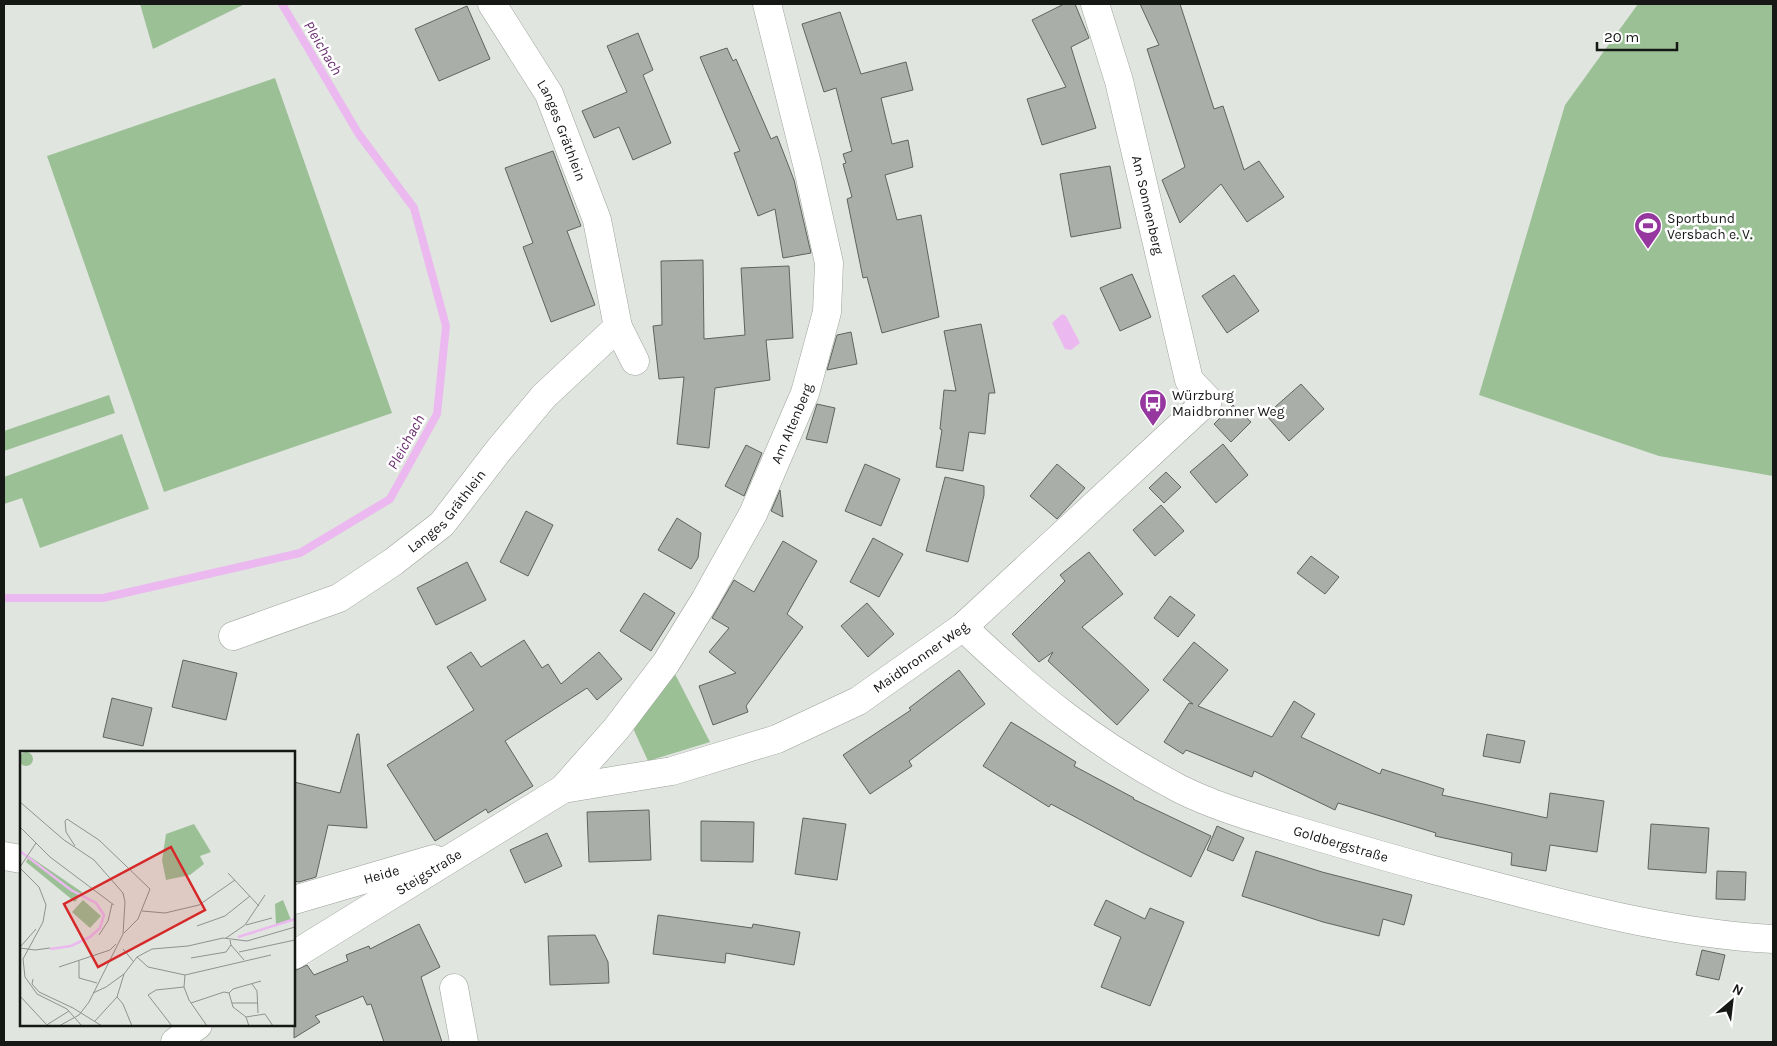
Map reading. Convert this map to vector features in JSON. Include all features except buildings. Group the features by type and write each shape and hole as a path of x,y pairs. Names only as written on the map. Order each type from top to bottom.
{"street":[{"name":"Langes Gräthlein","path":"492,4 549,94 597,220 618,327 635,362"},
{"name":"Am Altenberg","path":"563,789 616,728 666,663 706,600 753,514 805,394 827,312 828,263 807,164 767,4"},
{"name":"Am Sonnenberg","path":"1095,4 1119,81 1189,380 1208,400"},
{"name":"Langes Gräthlein","path":"233,636 339,598 393,562 442,524 498,451 544,396 618,327"},
{"name":"Maidbronner Weg","path":"563,789 672,771 777,739 858,701 963,627 1208,400"},
{"name":"Goldbergstraße","path":"963,627 1030,688 1076,726 1132,763 1183,790 1234,812 1375,854 1559,902 1658,925 1729,937 1773,939"},
{"name":"Steigstraße","path":"295,954 563,789"},
{"name":"Heide","path":"295,900 468,848"},
{"path":"4,856 20,859"},
{"path":"454,988 464,1042"},
{"path":"175,1042 197,1026"}],"green space":[{"path":"140,4 245,4 153,49"},
{"name":"Sportbund Versbach e. V.","path":"1638,4 1773,4 1773,476 1659,456 1479,395 1565,105"},
{"path":"275,78 392,413 164,492 47,156"},
{"path":"109,395 115,413 4,451 4,431"},
{"path":"122,434 149,509 40,548 22,498 4,504 4,477"},
{"path":"675,674 710,742 648,761 632,726"}],"shaded area":[{"path":"1062,314 1066,316 1080,343 1071,350 1065,349 1052,323"}],"waterway":[{"name":"Pleichach","path":"4,598 103,598 300,553 390,499 437,414 446,326 414,208 358,133 282,4"}],"place":[{"name":"Sportbund Versbach e. V.","path":"1648,250"},
{"name":"Würzburg Maidbronner Weg","path":"1153,427"}]}
